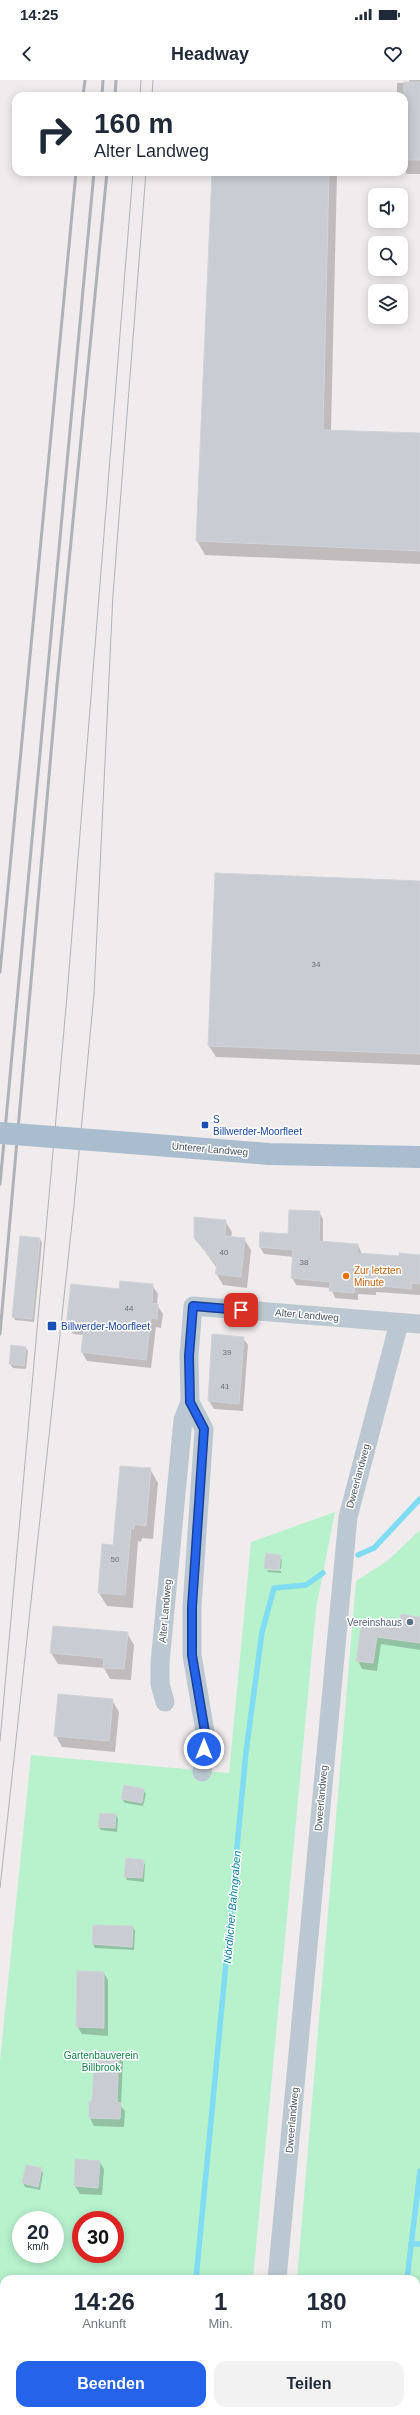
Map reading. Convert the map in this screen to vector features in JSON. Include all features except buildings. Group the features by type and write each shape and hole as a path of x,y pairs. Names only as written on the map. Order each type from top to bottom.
{"main road":[{"name":"Unterer Landweg","path":"0,1133 269,1154 420,1157"}],"street":[{"name":"Alter Landweg","path":"165,1702 160,1684 160,1663 183,1420 190,1402 189,1356 193,1306 420,1324"},
{"name":"Dweerlandweg","path":"277,2275 348,1517 399,1323"},
{"name":"Alter Landweg","path":"190,1402 204,1429 192,1607 192,1655 206,1738 202,1772"}],"green space":[{"name":"Gartenbauverein Billbrook","path":"335,1512 316,1609 253,2275 0,2275 0,2061 31,1755 229,1773 251,1542"},
{"path":"420,1530 420,2275 297,2275 356,1581 386,1562"}],"waterway":[{"path":"358,1555 374,1548 420,1499"},
{"name":"Nördlicher Bahngraben","path":"196,2275 246,1752 262,1632 274,1588 306,1585 323,1573"},
{"path":"407,2275 420,2171"},
{"path":"411,2244 420,2244"}],"tram line":[{"path":"140,92 141,80"},
{"path":"152,92 153,80"},
{"path":"0,1741 67,996 133,176"},
{"path":"0,1888 74,1205 94,994 113,594 146,176"}],"railway":[{"path":"84,92 85,80"},
{"path":"102,92 103,80"},
{"path":"115,92 116,80"},
{"path":"0,972 76,176"},
{"path":"0,1184 94,176"},
{"path":"0,1334 57,685 107,176"}],"place":[{"name":"S Billwerder-Moorfleet","path":"205,1125"},
{"name":"Zur letzten Minute","path":"346,1276"},
{"name":"Billwerder-Moorfleet","path":"52,1326"},
{"name":"Vereinshaus","path":"410,1622"}],"route":[{"path":"204,1749 206,1738 192,1655 192,1607 204,1429 190,1402 189,1356 193,1306 241,1310"}]}
